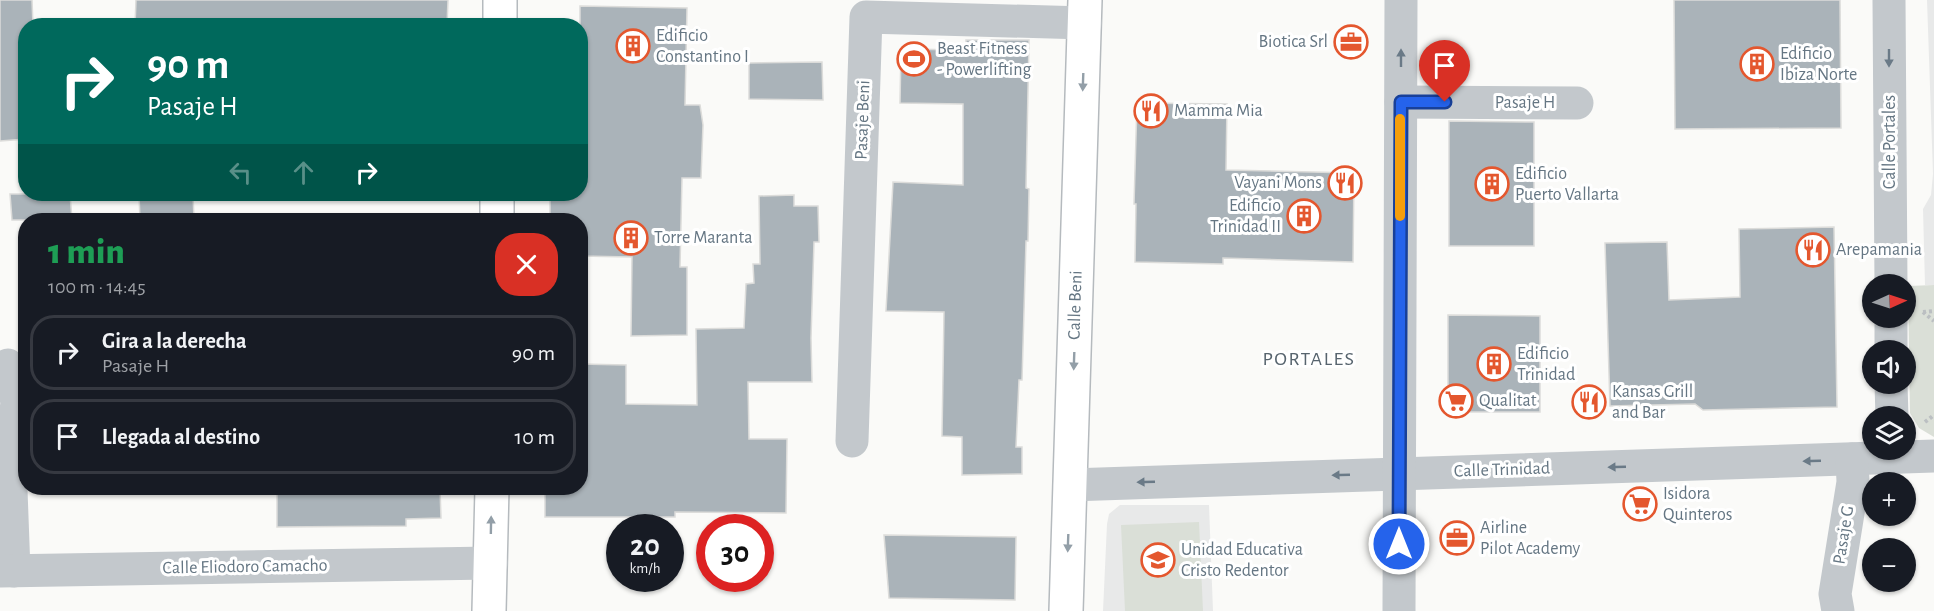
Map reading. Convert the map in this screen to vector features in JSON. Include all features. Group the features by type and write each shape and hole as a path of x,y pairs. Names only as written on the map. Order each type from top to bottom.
{"main road":[{"path":"500,0 500,18"},
{"name":"Calle Beni","path":"1066,611 1085,12"},
{"path":"489,611 492,495"}],"street":[{"path":"1398,611 1401,0"},
{"name":"Calle Portales","path":"1889,0 1891,274"},
{"name":"Pasaje Beni","path":"852,441 866,17 1085,12"},
{"name":"Pasaje H","path":"1401,102 1577,103"},
{"path":"7,571 10,463 17,402 8,365"},
{"name":"Calle Trinidad","path":"1916,455 1934,456"},
{"name":"Calle Trinidad","path":"1071,485 1862,458"},
{"name":"Pasaje G","path":"1836,602 1853,482 1852,459"},
{"name":"Calle Eliodoro Camacho","path":"7,571 491,563"}],"path":[{"path":"1934,311 1922,312 1934,321"},
{"path":"1916,419 1934,415"}],"shaded area":[{"path":"1927,0 1934,0 1934,285 1925,285 1923,209 1931,195 1933,174"},
{"path":"1934,285 1934,437 1919,428 1916,423 1916,406 1910,406 1910,394 1916,394 1916,340 1909,340 1909,328 1916,328 1916,286"},
{"name":"Unidad Educativa Cristo Redentor","path":"1120,505 1209,505 1213,611 1103,611 1107,524 1109,514"},
{"name":"Unidad Educativa Cristo Redentor","path":"1199,522 1203,611 1125,611 1121,525"}],"building":[{"path":"0,0 32,0 33,18 18,18 18,140 0,141"},
{"path":"136,0 448,0 447,18 135,18"},
{"name":"Edificio Ibiza Norte","path":"1674,0 1840,0 1841,128 1675,129"},
{"path":"580,6 687,8 685,105 700,105 703,125 701,178 682,178 680,267 687,267 687,335 631,336 632,257 588,256 588,213 550,213 550,201 588,201 588,18 580,18"},
{"path":"966,40 1029,40 1026,188 1029,189 1028,241 1026,241 1022,380 1019,380 1016,447 1022,447 1022,474 962,475 962,437 942,436 944,312 886,311 893,182 963,185 963,104 900,103 901,49 966,50"},
{"path":"822,62 823,100 749,99 749,63"},
{"path":"1137,103 1227,104 1226,170 1354,173 1353,262 1223,258 1223,264 1135,262"},
{"name":"Edificio Puerto Vallarta","path":"1449,121 1534,122 1534,246 1449,246"},
{"path":"10,194 18,194 18,201 71,201 71,213 18,213 18,220 12,220"},
{"path":"794,195 794,206 818,206 819,242 814,242 812,382 748,382 749,439 787,439 786,513 675,512 675,514 606,514 606,517 545,517 545,495 588,495 588,364 626,365 626,404 697,405 696,329 744,328 746,284 754,283 753,264 760,264 759,196"},
{"path":"139,201 193,201 194,213 140,213"},
{"path":"1834,227 1837,407 1703,410 1695,404 1610,406 1605,243 1667,242 1669,300 1740,297 1739,229"},
{"name":"Edificio Trinidad","path":"1448,315 1540,316 1540,412 1448,412"},
{"path":"277,495 440,495 441,518 406,519 406,526 277,527"},
{"path":"884,535 1016,537 1015,600 889,598"}],"slow traffic":[{"path":"1400,119 1400,216"}],"place":[{"name":"Biotica Srl","path":"1351,42"},
{"name":"Edificio Constantino I","path":"633,46"},
{"name":"Beast Fitness - Powerlifting","path":"914,59"},
{"name":"Edificio Ibiza Norte","path":"1757,64"},
{"name":"Mamma Mia","path":"1151,111"},
{"name":"Vayani Mons","path":"1345,183"},
{"name":"Edificio Puerto Vallarta","path":"1492,184"},
{"name":"Edificio Trinidad II","path":"1304,216"},
{"name":"Torre Maranta","path":"631,238"},
{"name":"Arepamania","path":"1813,250"},
{"name":"Edificio Trinidad","path":"1494,364"},
{"name":"Qualitat","path":"1456,401"},
{"name":"Kansas Grill and Bar","path":"1589,402"},
{"name":"Isidora Quinteros","path":"1640,504"},
{"name":"Airline Pilot Academy","path":"1457,538"},
{"name":"Unidad Educativa Cristo Redentor","path":"1158,560"}],"district":[{"name":"PORTALES","path":"1309,359"}],"route":[{"path":"1399,544 1401,102 1445,102"}]}
